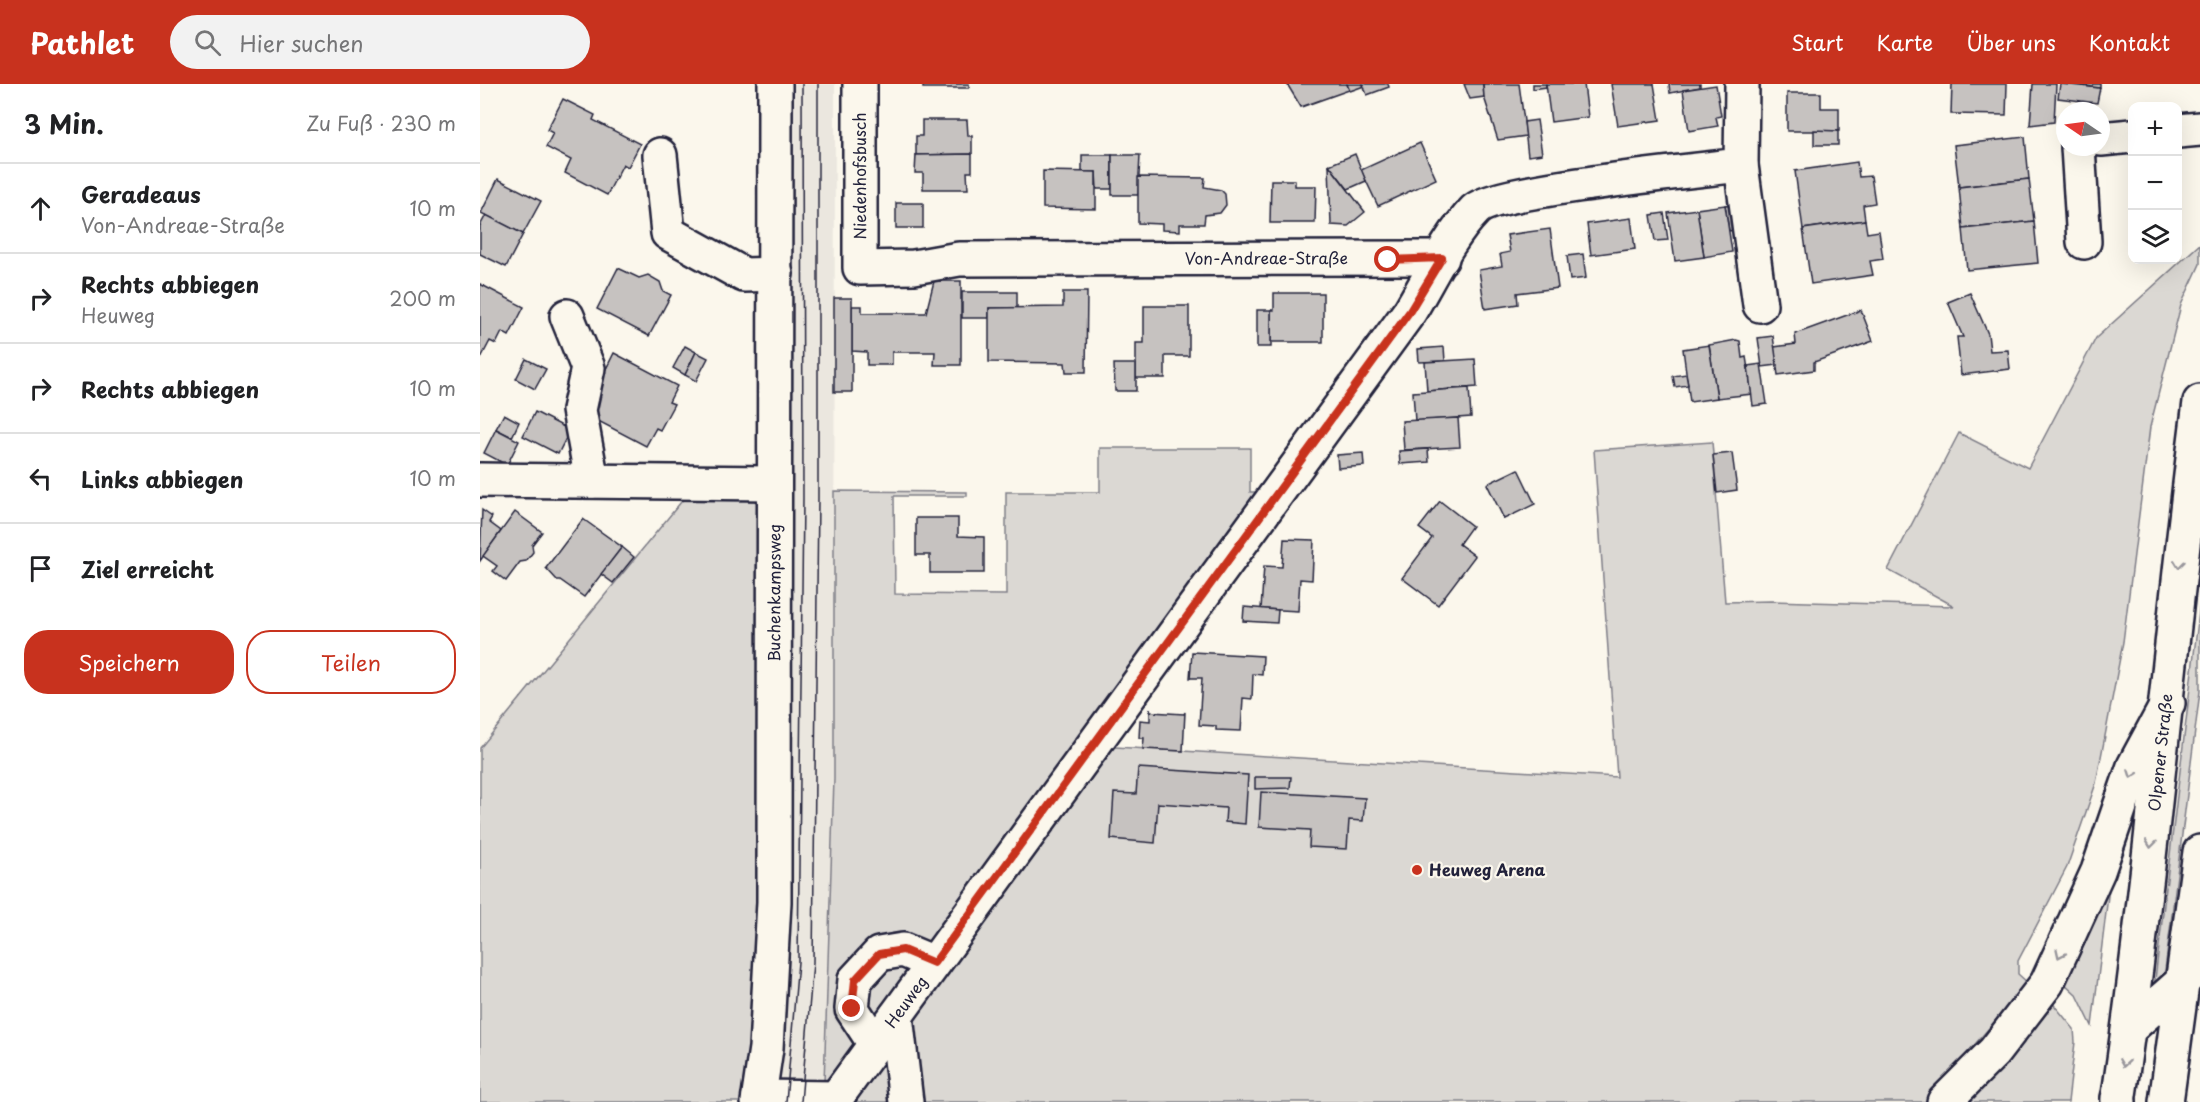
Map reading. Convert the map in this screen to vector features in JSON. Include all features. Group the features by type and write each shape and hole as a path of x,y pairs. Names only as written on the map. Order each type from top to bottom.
{"main road":[{"name":"Buchenkampsweg","path":"758,1100 766,1048 774,902 775,84"},
{"name":"Niedenhofsbusch","path":"860,84 860,268"},
{"path":"1742,84 1741,165 1760,305"},
{"path":"2182,131 2200,129"},
{"path":"2110,138 2128,136"},
{"path":"660,155 668,233 744,274 776,274"},
{"path":"2079,156 2084,242"},
{"path":"1442,258 1476,209 1497,199 1741,165"},
{"name":"Von-Andreae-Straße","path":"860,268 914,267 958,259 1442,258"},
{"name":"Heuweg","path":"758,1100 836,1098 1410,311 1442,258"},
{"path":"567,316 588,368 579,410 592,481"},
{"name":"Olpener Straße","path":"2118,1101 2130,1028 2168,703 2177,586 2200,402"},
{"path":"480,480 773,483"},
{"path":"1944,1102 1994,1052 2047,983 2098,871 2134,766 2168,703"},
{"path":"2166,1102 2172,1055 2191,973 2200,852"},
{"path":"875,1044 852,1009 855,980 879,954 903,950 934,963"},
{"path":"2130,1028 2191,973"},
{"path":"896,1016 906,1102"}],"shaded area":[{"path":"783,84 835,84 834,779 824,1083 774,1087"},
{"path":"2200,244 2200,264 2181,305 2150,427 2123,642 2096,783 2067,867 2018,961 2018,974 2028,983 1925,1102 848,1102 1098,746 1617,777 1594,450 1712,442 1725,602 1771,601 1954,606 1888,570 1959,433 2028,468 2096,338 2178,264 2182,264 2182,260"},
{"path":"1100,448 1250,448 1250,492 1264,492 837,1074 824,1083 834,779 834,491 967,492 967,496 894,496 895,594 1006,595 1006,492 1100,492"},
{"path":"743,489 761,507 761,901 745,1102 480,1102 480,748 690,491"},
{"path":"2200,604 2200,691 2165,970 2160,984 2154,988"},
{"path":"2109,888 2092,1026 2077,995 2064,983"},
{"path":"2050,1000 2074,1029 2075,1042 2068,1102 1970,1102 2003,1066"}],"building":[{"path":"923,84 969,84 969,88 923,88"},
{"path":"1287,84 1347,84 1349,90 1301,107"},
{"path":"1347,84 1363,84 1364,86 1350,91"},
{"path":"1363,84 1388,84 1389,87 1367,95"},
{"path":"1464,84 1483,84 1484,97 1470,99"},
{"path":"1483,84 1519,84 1526,136 1498,140 1484,97"},
{"path":"1533,84 1546,84 1546,87 1533,89"},
{"path":"1546,84 1584,84 1588,117 1551,122"},
{"path":"1611,84 1654,84 1660,120 1618,126"},
{"path":"1669,84 1700,84 1700,87 1670,93"},
{"path":"1952,84 2007,84 2006,115 1951,114"},
{"path":"2033,84 2056,84 2054,122 2030,125"},
{"path":"2060,84 2100,88 2097,102 2058,98"},
{"path":"2071,84 2100,84 2100,88"},
{"path":"1716,85 1721,116 1716,117 1718,126 1689,131 1683,90"},
{"path":"1787,93 1821,93 1821,108 1839,108 1839,131 1787,131"},
{"path":"563,99 595,115 593,120 640,144 628,167 623,164 607,195 565,173 571,160 546,147 553,133 547,130"},
{"path":"922,120 967,120 968,136 972,136 972,154 916,155 916,136 922,136"},
{"path":"1537,120 1542,154 1528,156 1524,122"},
{"path":"1814,130 1838,131 1838,145 1814,145"},
{"path":"2025,137 2029,179 1959,187 1954,145"},
{"path":"1420,143 1436,179 1378,206 1361,170"},
{"path":"972,154 972,172 967,172 968,189 923,189 923,173 915,173 916,155"},
{"path":"1355,154 1366,181 1348,189 1329,165"},
{"path":"1082,155 1112,155 1112,189 1097,189 1096,172 1082,172"},
{"path":"1112,155 1140,155 1138,195 1112,195"},
{"path":"1857,162 1859,177 1871,176 1875,203 1863,205 1865,220 1803,229 1795,171"},
{"path":"1329,165 1365,212 1348,226 1331,225"},
{"path":"1043,171 1096,172 1096,209 1043,208"},
{"path":"1138,177 1205,178 1204,187 1221,190 1225,194 1226,205 1220,213 1205,215 1204,224 1180,224 1180,231 1162,230 1162,224 1138,223"},
{"path":"498,179 541,201 523,234 481,213"},
{"path":"2029,179 2034,221 1963,229 1959,187"},
{"path":"1271,180 1295,180 1295,186 1316,186 1315,223 1270,223"},
{"path":"896,203 923,203 923,228 896,228"},
{"path":"1738,203 1742,229 1729,231 1725,205"},
{"path":"1725,205 1732,252 1704,257 1697,209"},
{"path":"1697,209 1704,257 1675,261 1668,213"},
{"path":"1664,213 1668,240 1655,241 1651,215"},
{"path":"486,215 523,234 506,267 480,254 480,226"},
{"path":"1631,218 1635,249 1591,255 1587,224"},
{"path":"1865,220 1867,233 1879,231 1883,259 1870,261 1873,275 1811,284 1803,229"},
{"path":"2034,221 2038,263 1967,270 1963,229"},
{"path":"1550,229 1558,288 1517,293 1518,304 1485,309 1479,270 1502,266 1500,254 1510,252 1507,235"},
{"path":"1583,254 1586,278 1570,280 1567,256"},
{"path":"618,268 639,278 648,275 660,282 663,291 671,295 649,336 597,309"},
{"path":"934,281 961,281 961,365 934,365 935,352 892,352 892,365 867,365 867,352 852,351 852,306 862,306 862,313 926,313"},
{"path":"480,284 524,307 509,336 502,332 496,344 490,341 480,360"},
{"path":"962,292 1017,292 1017,308 989,308 989,318 962,318"},
{"path":"1063,292 1087,292 1086,372 1066,372 1065,363 989,362 989,308 1063,307"},
{"path":"1274,293 1323,293 1323,342 1271,342 1271,310 1274,310"},
{"path":"1970,293 1988,334 1990,351 2008,350 2010,369 1961,375 1957,337 1963,337 1948,302"},
{"path":"834,298 852,298 852,392 834,392"},
{"path":"1144,306 1189,306 1189,356 1165,356 1165,378 1136,378 1136,343 1144,343"},
{"path":"1257,310 1271,310 1271,347 1257,347"},
{"path":"1861,310 1873,341 1814,362 1814,370 1778,375 1774,347 1796,344 1795,334"},
{"path":"1773,336 1777,365 1762,367 1758,338"},
{"path":"1740,341 1742,358 1746,357 1752,394 1717,398 1709,345"},
{"path":"1709,345 1717,398 1690,402 1683,349"},
{"path":"685,346 696,352 685,375 673,368"},
{"path":"1444,347 1445,361 1419,362 1418,349"},
{"path":"696,352 708,358 696,381 685,375"},
{"path":"614,353 677,386 669,402 674,404 660,430 656,428 646,446 583,413 602,366 606,369"},
{"path":"526,359 546,369 535,389 516,379"},
{"path":"1475,359 1477,387 1427,391 1425,362"},
{"path":"1114,364 1136,364 1136,391 1115,391"},
{"path":"1761,364 1767,404 1753,406 1748,366"},
{"path":"1686,374 1688,385 1675,387 1673,376"},
{"path":"1469,388 1471,417 1415,421 1413,392"},
{"path":"535,412 570,430 558,454 523,436"},
{"path":"504,414 519,422 512,437 496,429"},
{"path":"1458,418 1460,447 1404,450 1402,421"},
{"path":"496,429 519,441 507,465 484,453"},
{"path":"1428,449 1429,462 1400,464 1399,451"},
{"path":"1363,453 1364,466 1338,468 1337,455"},
{"path":"1732,453 1737,490 1717,493 1713,455"},
{"path":"1518,469 1535,504 1504,519 1487,484"},
{"path":"1440,501 1472,526 1459,544 1475,556 1438,605 1402,578 1432,538 1419,528"},
{"path":"482,510 492,517 489,522 501,531 480,561"},
{"path":"515,512 542,532 532,545 533,552 526,561 520,562 506,581 493,571 497,566 483,556"},
{"path":"916,518 958,518 958,536 984,537 984,573 930,573 930,555 916,555"},
{"path":"583,519 622,547 584,597 557,580 546,568"},
{"path":"1284,539 1314,540 1312,580 1300,579 1298,611 1261,609 1264,566 1282,567"},
{"path":"622,547 634,557 613,583 601,574"},
{"path":"1244,607 1278,610 1277,623 1243,621"},
{"path":"1192,652 1263,656 1262,675 1253,674 1252,699 1243,698 1241,731 1216,730 1216,726 1199,725 1202,678 1190,678"},
{"path":"1150,709 1151,712 1184,714 1185,712 1183,751 1143,749 1144,738 1139,738 1140,720 1150,721"},
{"path":"1138,768 1248,775 1245,824 1225,822 1226,808 1158,803 1155,843 1111,839 1114,793 1136,794"},
{"path":"1255,777 1291,777 1290,788 1255,789"},
{"path":"1261,792 1365,798 1363,821 1349,820 1347,849 1309,847 1310,830 1259,827"}],"tram line":[{"path":"786,1102 798,962 803,498 802,84"},
{"path":"801,1102 813,963 818,498 818,84"}],"place":[{"name":"Heuweg Arena","path":"1417,870"}],"route":[{"path":"852,1009 855,980 879,954 903,950 934,963 1410,311 1442,258 1388,260"}]}
